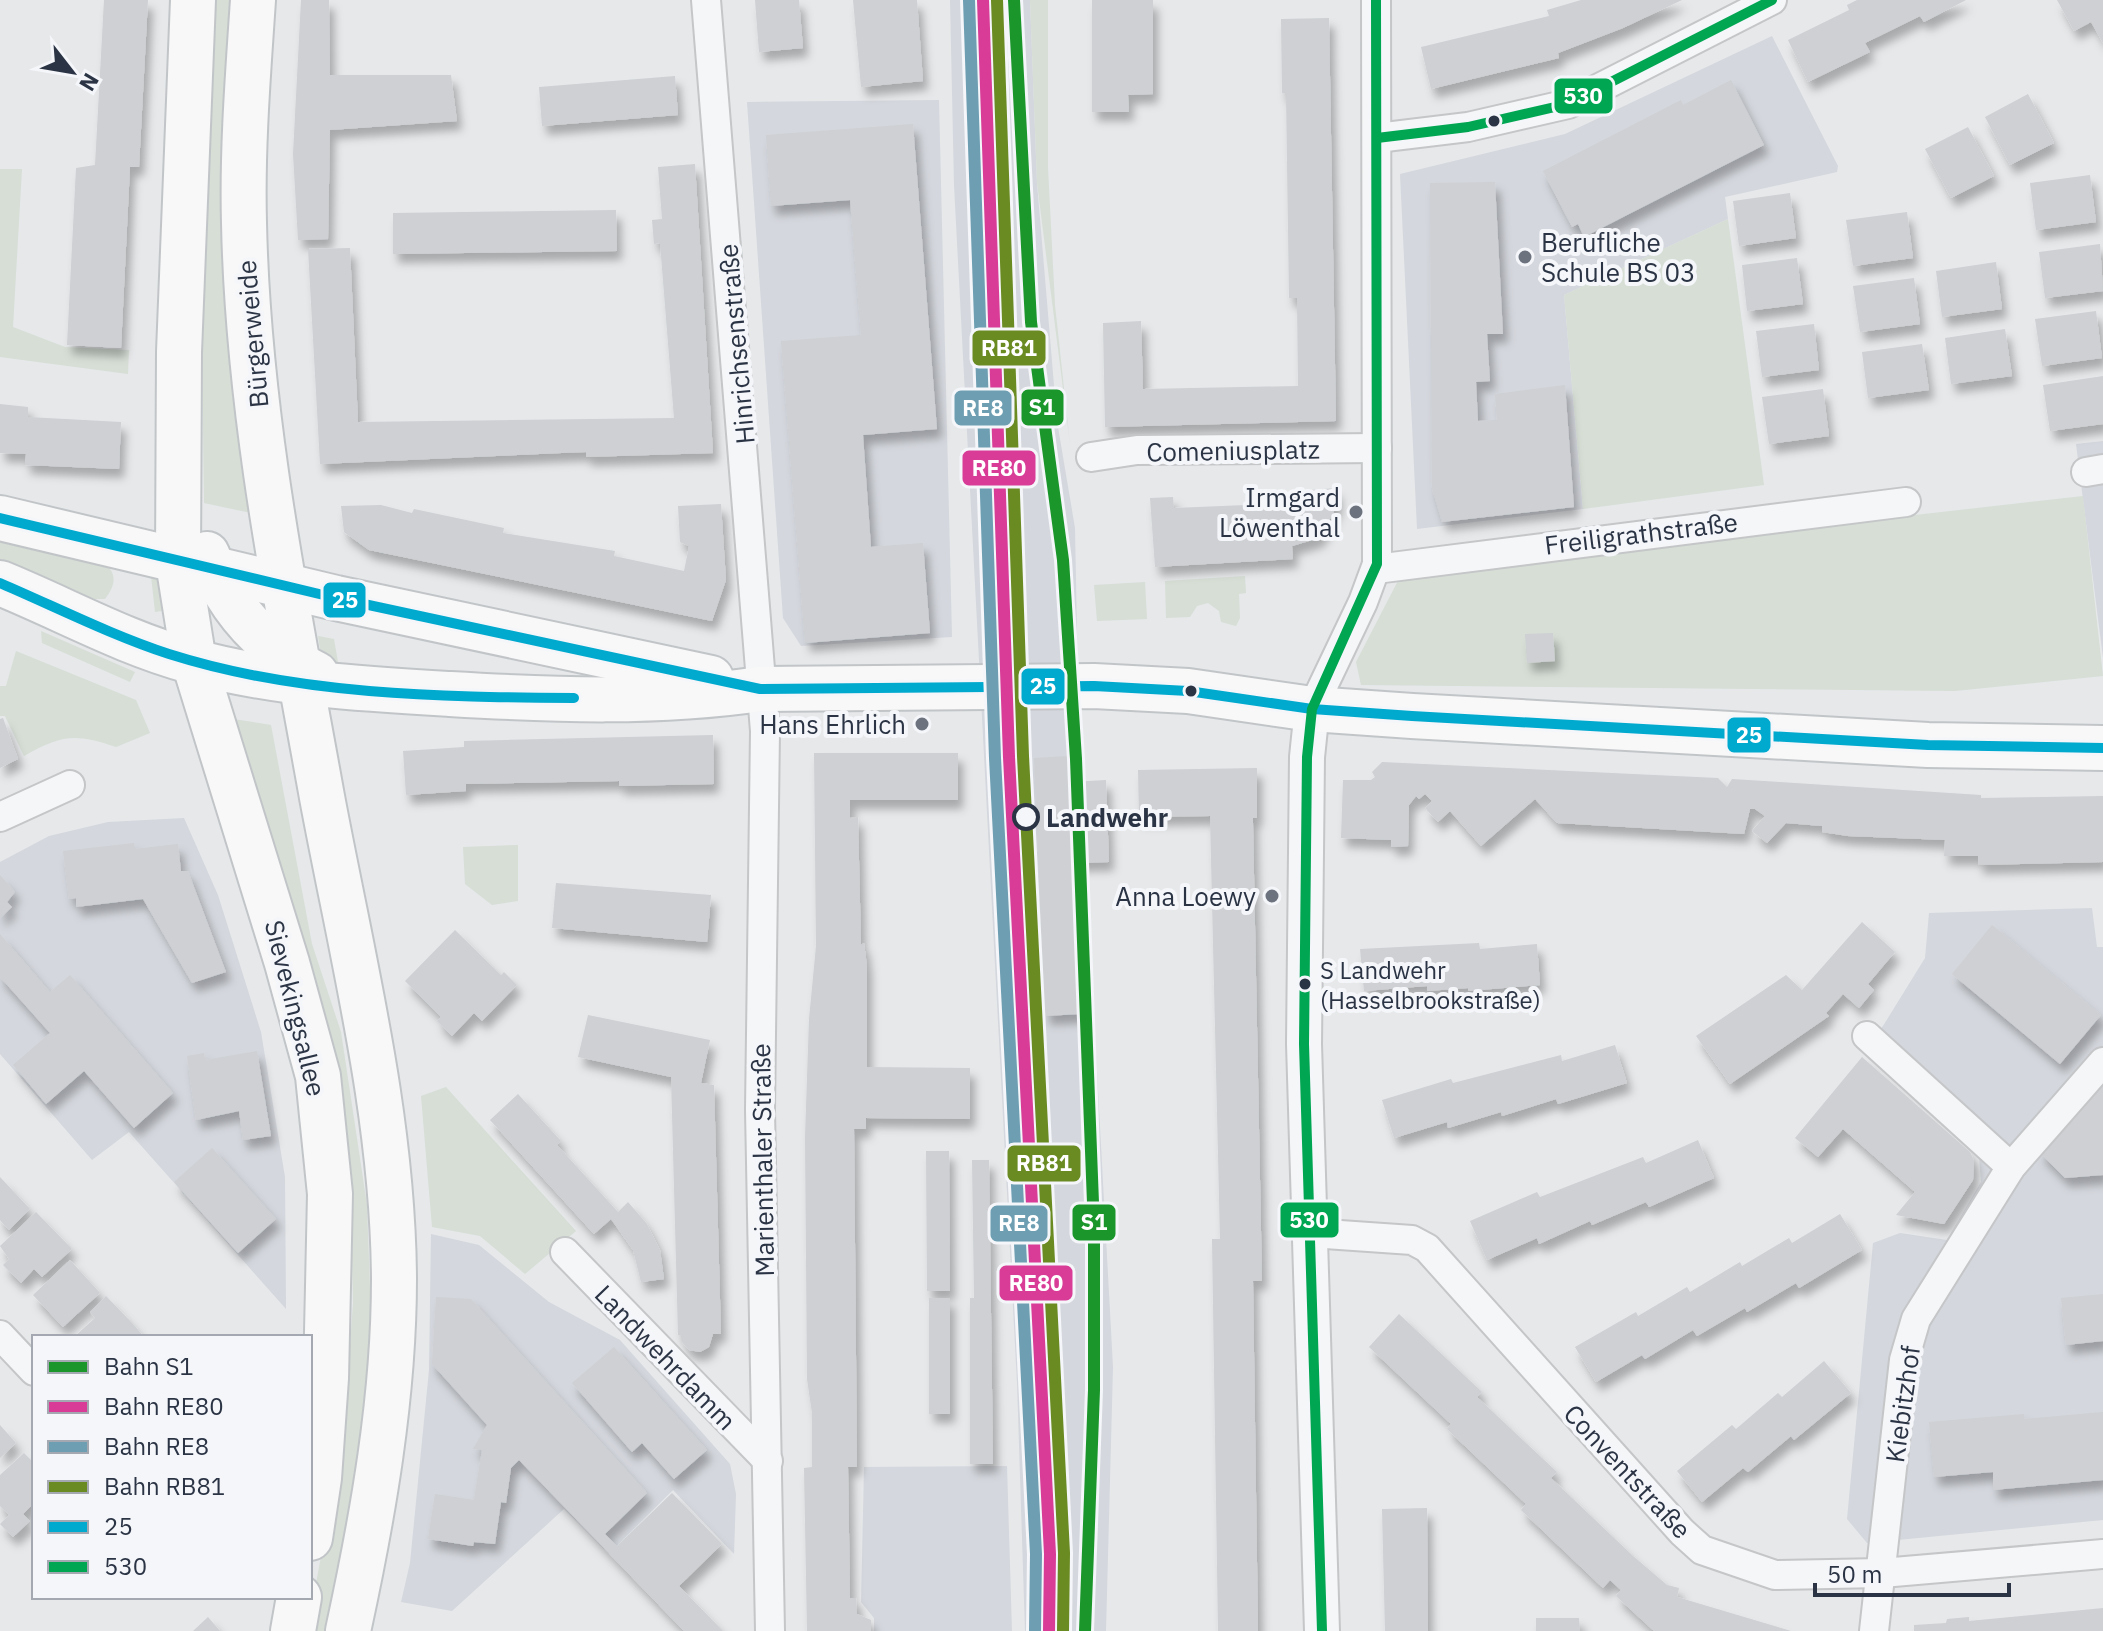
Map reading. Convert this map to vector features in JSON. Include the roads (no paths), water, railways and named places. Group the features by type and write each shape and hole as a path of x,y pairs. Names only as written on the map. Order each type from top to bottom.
{"main road":[{"path":"193,0 179,352 234,620 323,800 380,1095 391,1194 394,1281 385,1408 369,1532 348,1631"},
{"name":"Bürgerweide","path":"234,620 256,398 244,223 253,0"},
{"path":"0,518 234,620 351,688 521,698 710,697 760,689 1094,686 1188,691 1312,709 1928,745 2103,748"},
{"path":"19,591 128,641 234,620 416,615 760,689"},
{"name":"Sievekingsallee","path":"234,620 287,963 318,1076 330,1209 326,1378 319,1478 312,1525"},
{"path":"293,1631 299,1599"}],"street":[{"name":"Hinrichsenstraße","path":"706,0 748,494 760,689"},
{"path":"1322,1631 1304,999 1307,757 1312,709 1376,569 1376,0"},
{"path":"1377,138 1468,127 1568,104 1772,0"},
{"name":"Comeniusplatz","path":"1091,457 1137,450 1377,448"},
{"name":"Freiligrathstraße","path":"1376,569 1457,556 1906,502"},
{"name":"Marienthaler Straße","path":"760,689 765,751 760,1110 770,1631"},
{"path":"0,817 70,785"},
{"path":"1867,1036 2011,1167"},
{"name":"Kiebitzhof","path":"1874,1631 1904,1360 1916,1319 2011,1167 2103,1062"},
{"name":"Conventstraße","path":"1311,1233 1412,1240 1427,1248 1602,1445 1702,1550 1775,1575 1882,1573 2103,1554"},
{"name":"Landwehrdamm","path":"565,1252 768,1461"},
{"path":"0,1335 32,1369"}],"rail line":[{"name":"RE8","path":"969,0 995,758 1036,1554 1035,1631"},
{"name":"RE80","path":"983,0 1009,757 1050,1554 1049,1631"},
{"name":"RB81","path":"997,0 1023,756 1064,1553 1063,1631"},
{"name":"S1","path":"1014,0 1031,322 1063,560 1076,759 1094,1229 1094,1390 1085,1631"}],"place":[{"name":"Berufliche Schule BS 03","path":"1525,257"},
{"name":"Irmgard Löwenthal","path":"1356,512"},
{"name":"Hans Ehrlich","path":"922,724"},
{"name":"Landwehr","path":"1026,817"},
{"name":"Anna Loewy","path":"1272,896"},
{"name":"S Landwehr (Hasselbrookstraße)","path":"1305,984"}]}
